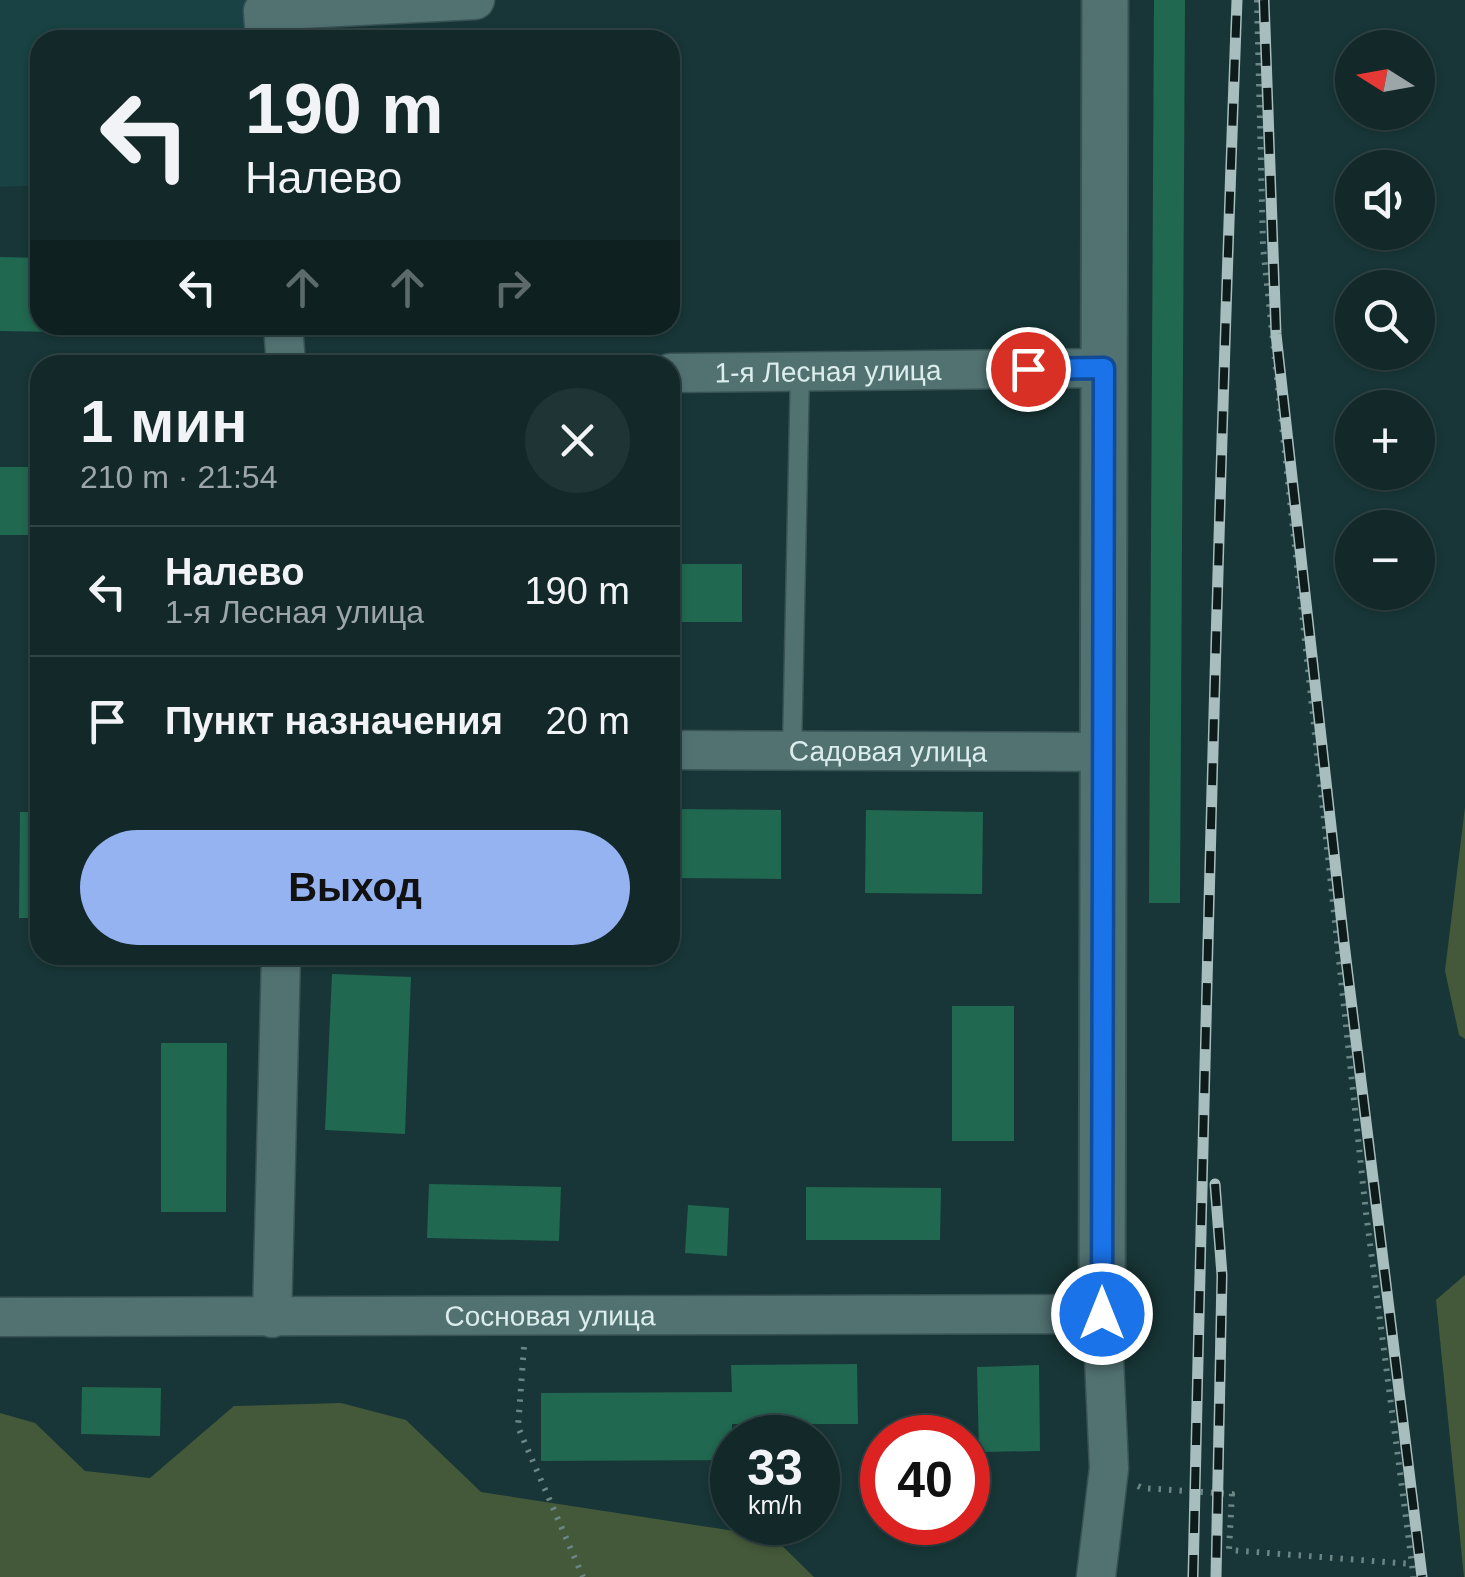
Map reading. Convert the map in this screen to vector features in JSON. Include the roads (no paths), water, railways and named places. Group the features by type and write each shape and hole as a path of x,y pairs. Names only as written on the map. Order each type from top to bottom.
{"street":[{"path":"264,25 475,0"},
{"path":"1096,1577 1109,1468 1102,1314 1105,0"},
{"name":"1-я Лесная улица","path":"680,373 1104,368"},
{"name":"Садовая улица","path":"680,750 1103,752"},
{"path":"272,1318 281,965"},
{"name":"Сосновая улица","path":"0,1317 1102,1314"}],"lane":[{"path":"792,750 800,372"}],"railway":[{"path":"1193,1577 1217,591 1237,0"},
{"path":"1264,0 1276,334 1344,943 1422,1577"},
{"path":"1215,1184 1222,1275 1216,1577"}]}
